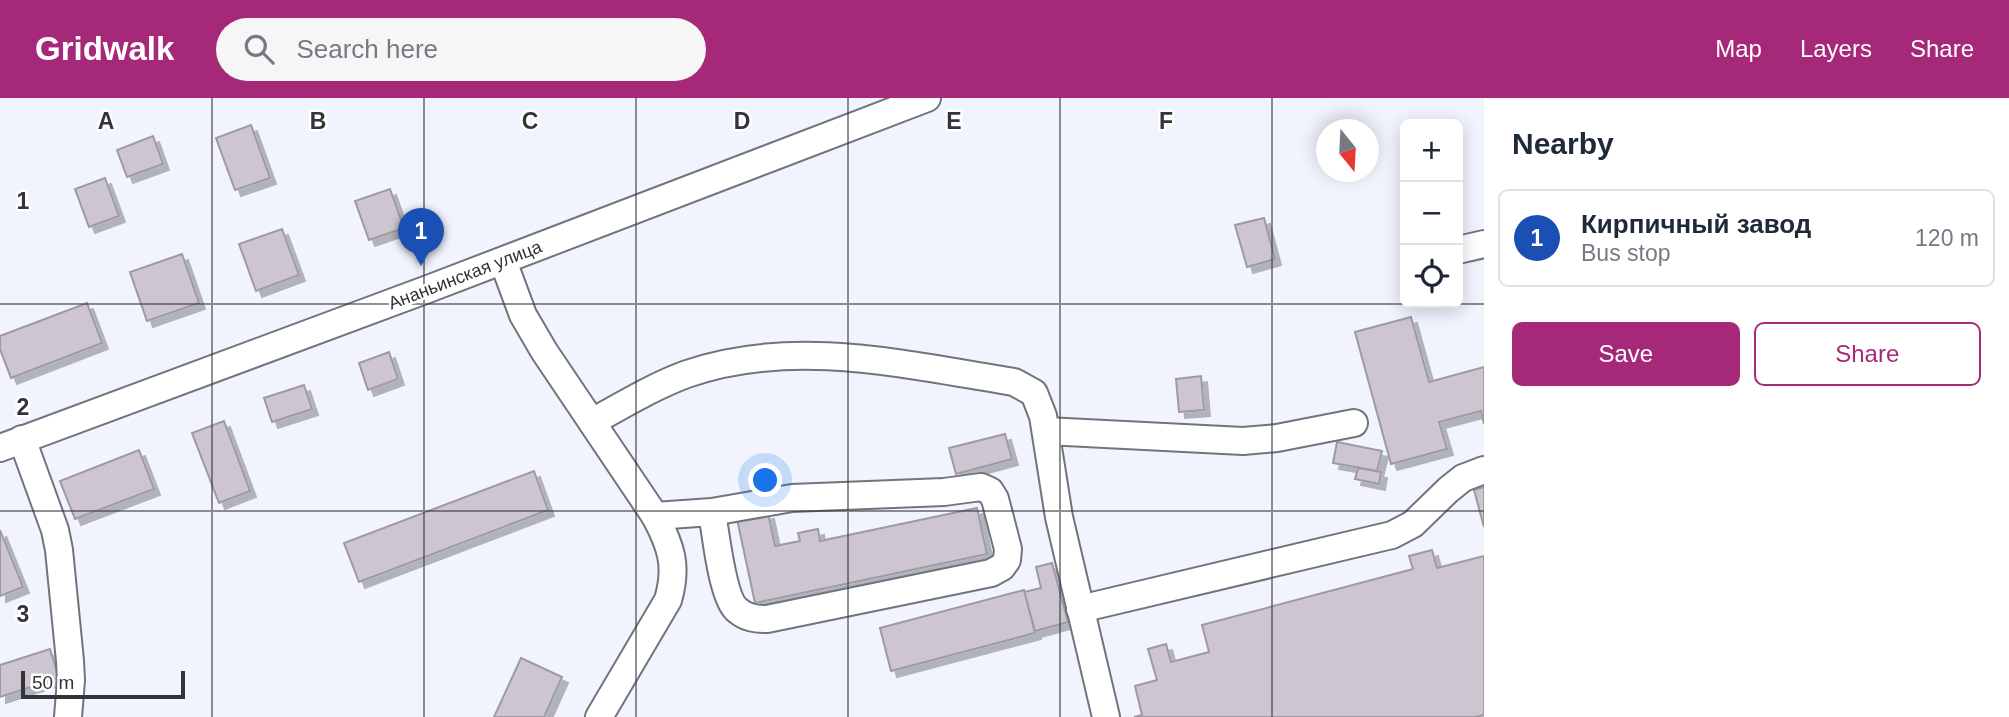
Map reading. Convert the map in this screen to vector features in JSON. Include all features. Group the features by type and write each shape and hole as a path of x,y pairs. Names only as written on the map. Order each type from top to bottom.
{"street":[{"name":"Ананьинская улица","path":"11,443 503,261 927,98"},
{"path":"1463,249 1484,244"},
{"path":"503,261 523,315 544,352 654,516 667,540 672,561 673,582 668,600 605,713"},
{"path":"592,422 649,391 688,374 745,359 812,355 869,359 1014,382 1034,393 1043,415 1059,517 1106,717"},
{"path":"1046,431 1243,441 1277,438 1354,423"},
{"path":"11,443 55,530 71,680 68,717"},
{"path":"1080,609 1392,535 1413,524 1463,478 1484,470"},
{"path":"654,516 712,512 792,498 944,492 981,487 990,491 995,499 1008,549 1007,560 1002,567 991,573 767,619 748,618 735,608 727,595 712,512"}],"building":[{"path":"251,125 270,178 235,190 216,138"},
{"path":"153,136 163,164 127,177 117,150"},
{"path":"105,178 119,216 89,227 75,189"},
{"path":"390,189 404,228 369,240 355,201"},
{"path":"1264,218 1275,259 1247,267 1235,225"},
{"path":"282,229 299,275 256,291 239,244"},
{"path":"182,254 199,303 147,321 130,272"},
{"path":"87,303 102,343 11,378 0,349 0,336"},
{"path":"1411,317 1429,382 1484,367 1484,424 1481,411 1439,422 1447,449 1391,464 1355,332"},
{"path":"389,352 398,379 368,390 359,363"},
{"path":"1201,376 1204,410 1179,412 1176,379"},
{"path":"304,385 312,409 272,422 264,398"},
{"path":"224,421 250,491 219,503 192,433"},
{"path":"1005,434 1012,459 956,474 949,448"},
{"path":"1337,442 1382,451 1377,471 1333,463"},
{"path":"139,450 154,489 75,519 60,481"},
{"path":"1358,468 1381,472 1379,484 1355,479"},
{"path":"534,471 548,510 359,582 344,543"},
{"path":"1484,487 1484,527 1474,490"},
{"path":"977,508 987,554 755,603 737,519 768,513 775,546 800,541 798,533 818,529 820,541"},
{"path":"0,530 23,587 0,596"},
{"path":"1432,550 1437,568 1484,556 1484,715 1134,717 1142,715 1135,686 1157,680 1148,649 1166,644 1171,662 1209,652 1202,625 1413,569 1409,556"},
{"path":"1052,563 1068,622 1035,631 1024,592 1041,588 1036,567"},
{"path":"1024,590 1035,633 891,671 880,628"},
{"path":"50,649 59,678 0,697 0,665"},
{"path":"521,658 562,677 544,717 494,717"}],"place":[{"name":"Кирпичный завод","path":"421,266"}]}
